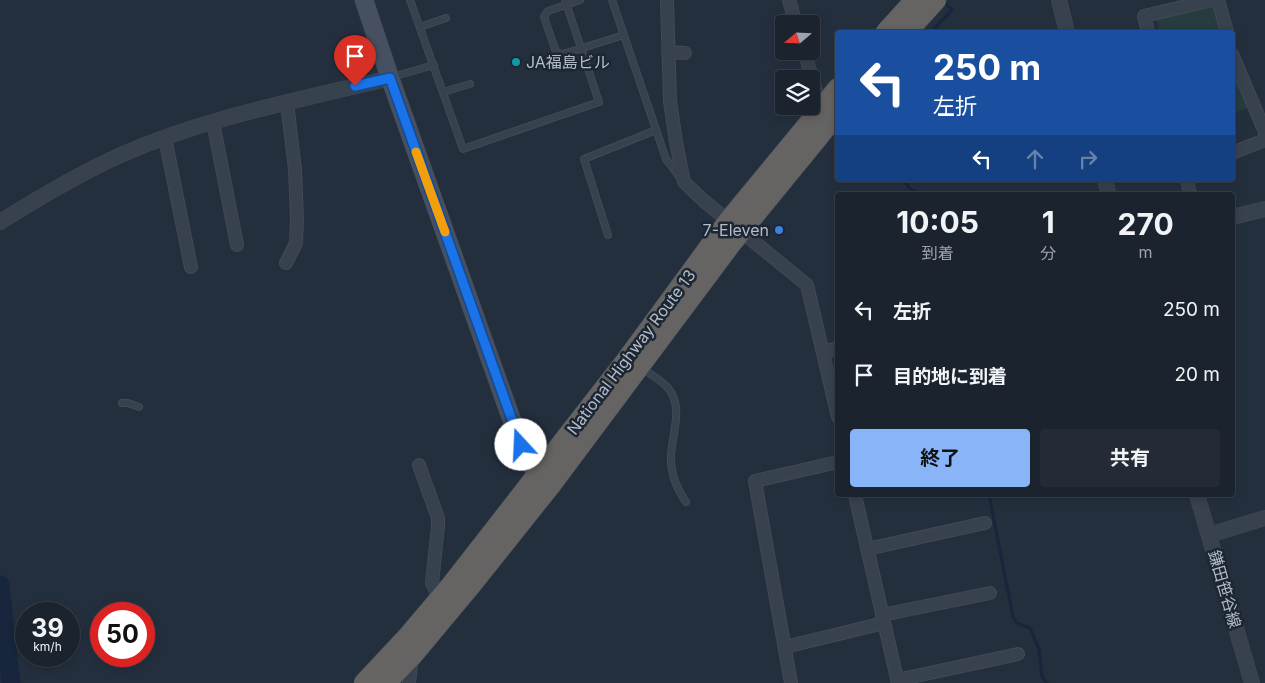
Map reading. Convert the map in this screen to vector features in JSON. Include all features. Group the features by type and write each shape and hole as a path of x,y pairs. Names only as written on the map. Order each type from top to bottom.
{"highway":[{"path":"888,30 915,0"},
{"path":"909,30 936,0"},
{"name":"National Highway Route 13","path":"386,683 412,656 472,584 625,362 829,110 835,95"},
{"name":"National Highway Route 13","path":"364,683 545,480 639,367 735,226"}],"main road":[{"path":"364,0 526,460 545,480"}],"street":[{"path":"667,0 670,101 684,182 807,285 835,404"},
{"path":"789,0 793,15"},
{"path":"1059,0 1066,30"},
{"path":"1148,30 1144,16 1212,0"},
{"path":"1218,0 1226,30"},
{"path":"668,52 685,53"},
{"path":"808,60 829,110"},
{"path":"1235,61 1265,132"},
{"path":"0,222 47,192 84,173 122,154 165,138 213,122 390,78"},
{"path":"286,264 296,243 297,218 295,169 287,103"},
{"path":"213,122 237,245"},
{"path":"165,138 191,267"},
{"path":"1235,152 1265,140"},
{"path":"1235,216 1265,208"},
{"path":"823,352 835,349"},
{"path":"791,683 755,481 835,463"},
{"path":"419,465 438,518 432,583 440,599"},
{"path":"855,497 897,682 1018,654"},
{"name":"鎌田笹谷線","path":"1198,497 1252,683"},
{"path":"1209,535 1265,518"},
{"path":"867,549 985,523"},
{"path":"785,647 883,619 990,593"},
{"path":"409,683 412,656"}],"lane":[{"path":"410,0 464,149 599,102 565,2"},
{"path":"580,0 565,2 548,12 544,17 556,52 563,54 624,35"},
{"path":"612,0 666,159 684,182"},
{"path":"420,27 446,18"},
{"path":"390,78 434,65"},
{"path":"443,92 470,84"},
{"path":"608,235 584,159 656,130"},
{"path":"639,367 670,390 676,404 671,456 674,478 679,492 686,502"},
{"path":"122,404 128,403 139,407"}],"green space":[{"path":"1216,2 1224,30 1160,30 1156,16"},
{"path":"1235,67 1251,107 1235,112"}],"waterway":[{"path":"933,30 952,10 943,1"},
{"path":"905,182 909,188 917,192"},
{"path":"989,497 1013,617 1017,623 1030,628 1039,649 1042,677 1047,683"},
{"path":"0,585 11,683"}],"slow traffic":[{"path":"416,152 445,232"}],"place":[{"name":"JA福島ビル","path":"516,62"},
{"name":"7-Eleven","path":"779,230"}],"route":[{"path":"355,86 390,78 521,445"}]}
